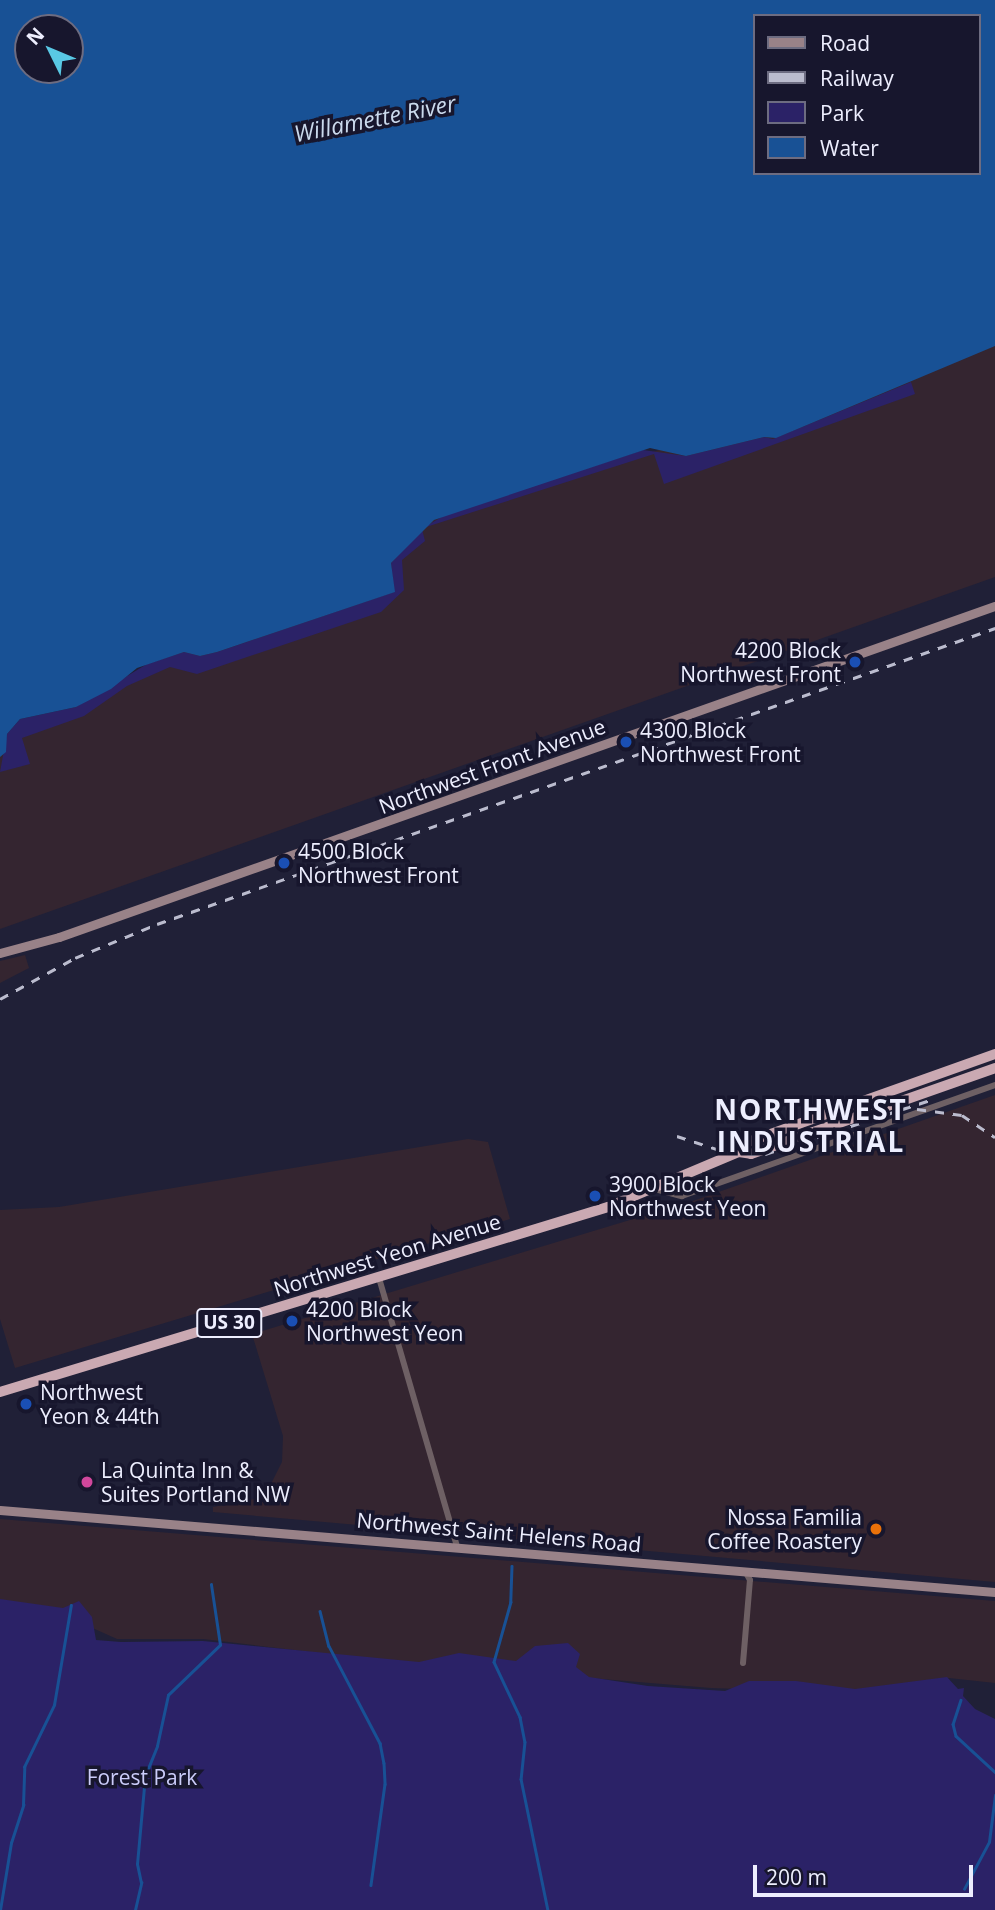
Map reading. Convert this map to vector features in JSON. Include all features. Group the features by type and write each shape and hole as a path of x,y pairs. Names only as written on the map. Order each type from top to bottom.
{"highway":[{"name":"Northwest Yeon Avenue","path":"0,1392 379,1278 655,1189 739,1152 757,1138 995,1054"},
{"name":"Northwest Yeon Avenue","path":"739,1152 751,1154 995,1068"}],"main road":[{"name":"Northwest Front Avenue","path":"0,953 64,936 995,606"},
{"name":"Northwest Saint Helens Road","path":"0,1510 995,1592"}],"street":[{"path":"655,1189 682,1196 995,1085"},
{"path":"379,1278 457,1546"},
{"path":"743,1663 750,1580 745,1571"}],"shaded area":[{"path":"995,346 995,577 0,929 0,757 4,746 391,533"},
{"path":"25,955 29,968 0,983 0,961"},
{"path":"995,1095 995,1582 213,1512 213,1507 255,1499 269,1488 282,1462 283,1436 252,1334 693,1201"},
{"path":"468,1139 488,1142 510,1219 15,1368 0,1319 0,1210 59,1207"},
{"path":"0,1519 995,1601 995,1683 949,1678 855,1693 711,1688 386,1661 203,1639 117,1639 66,1616 0,1600"}],"green space":[{"path":"911,382 915,394 664,484 654,454 423,528 445,515 643,450 686,456 764,437 773,439"},
{"path":"422,529 425,541 402,560 404,590 381,612 197,674 170,667 127,686 84,716 22,738 30,764 0,772 7,734 20,719 76,707 147,664 184,652 200,656 217,652 394,592 391,563"},
{"name":"Forest Park","path":"0,1599 63,1608 79,1601 92,1617 96,1640 121,1642 203,1641 419,1662 459,1653 516,1661 535,1646 568,1643 580,1654 576,1667 589,1677 648,1686 725,1691 749,1681 796,1681 855,1689 947,1677 958,1689 964,1688 963,1696 975,1709 995,1719 995,1910 0,1910"}],"water":[{"name":"Willamette River","path":"0,0 995,0 995,346 776,438 764,437 686,456 650,448 434,520 391,563 395,592 217,652 200,656 184,652 137,668 111,689 76,707 20,719 7,734 6,752 0,757"}],"waterway":[{"path":"512,1566 511,1602 494,1662 520,1717 525,1742 521,1779 548,1910"},
{"path":"135,1910 141,1883 137,1864 145,1776 157,1746 168,1695 220,1645 211,1585"},
{"path":"0,1910 11,1843 23,1805 24,1767 54,1705 71,1605"},
{"path":"320,1611 329,1646 380,1743 384,1763 385,1784 371,1885"},
{"path":"961,1700 953,1724 956,1736 995,1772"},
{"path":"964,1889 989,1842 995,1795"}],"railway":[{"path":"0,999 75,958 157,924 995,628"},
{"path":"677,1136 729,1153 765,1154 933,1099"},
{"path":"917,1109 962,1115 995,1137"}],"place":[{"name":"4200 Block Northwest Front","path":"855,662"},
{"name":"4300 Block Northwest Front","path":"626,742"},
{"name":"4500 Block Northwest Front","path":"284,863"},
{"name":"3900 Block Northwest Yeon","path":"595,1196"},
{"name":"4200 Block Northwest Yeon","path":"292,1321"},
{"name":"Northwest Yeon & 44th","path":"26,1404"},
{"name":"La Quinta Inn & Suites Portland NW","path":"87,1482"},
{"name":"Nossa Familia Coffee Roastery","path":"876,1529"}],"district":[{"name":"NORTHWEST INDUSTRIAL","path":"811,1125"}]}
